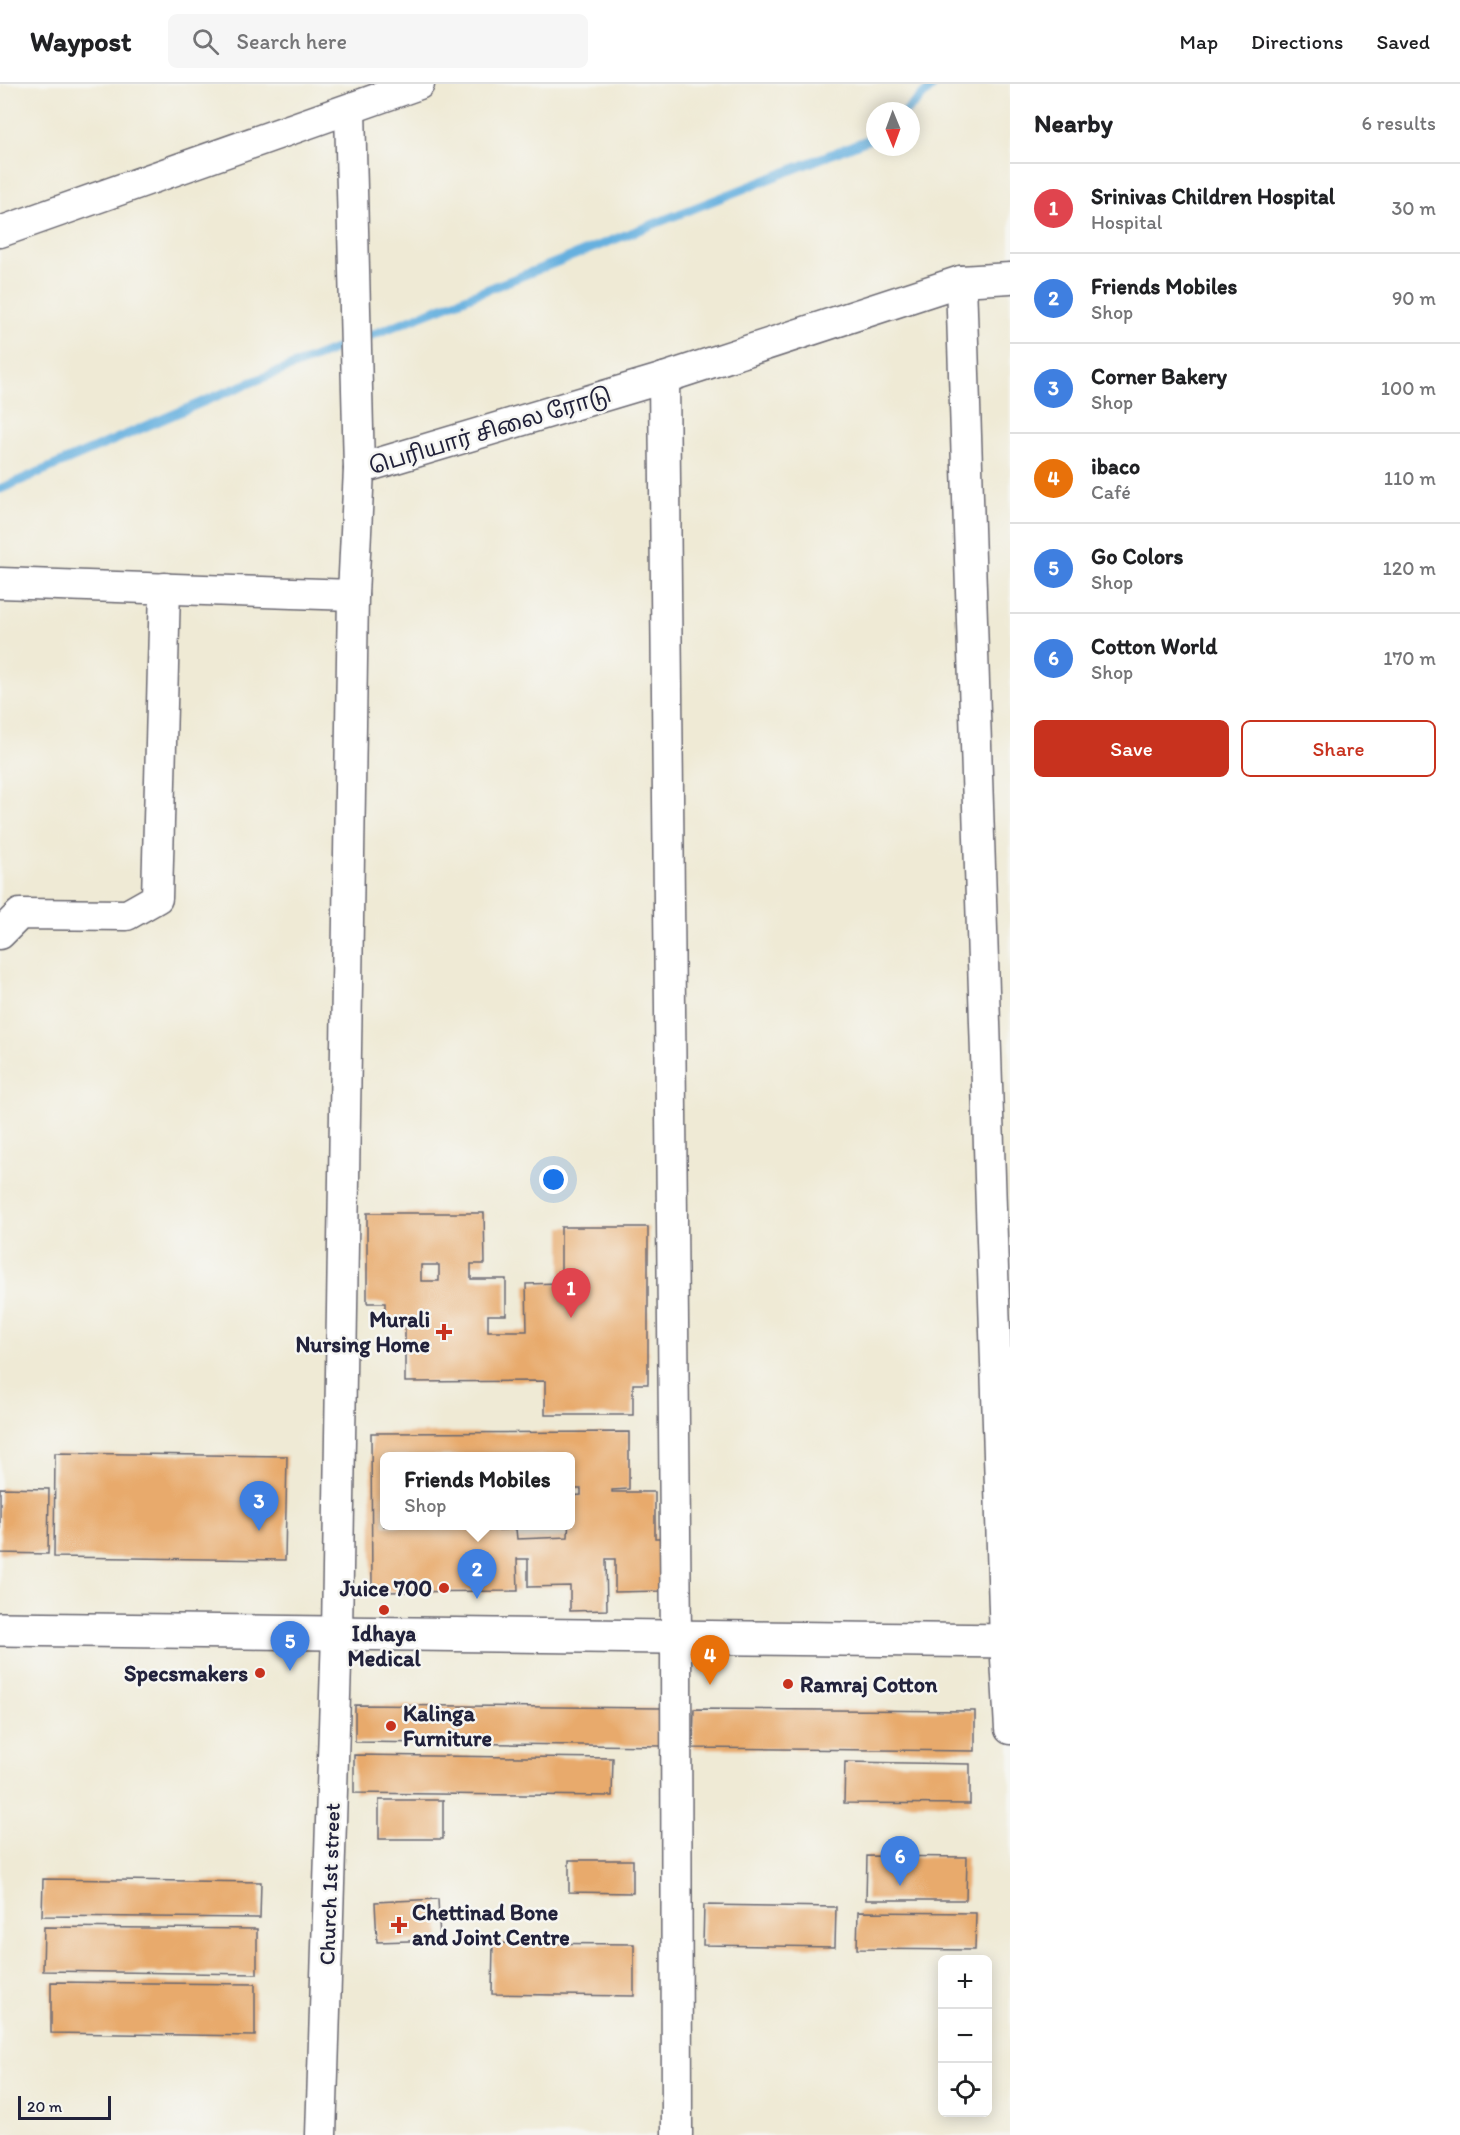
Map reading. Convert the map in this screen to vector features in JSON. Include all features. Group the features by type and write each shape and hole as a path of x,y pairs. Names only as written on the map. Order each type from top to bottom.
{"main road":[{"path":"0,1629 1007,1641"}],"street":[{"path":"0,232 419,84"},
{"path":"350,110 359,470"},
{"name":"பெரியார் சிலை ரோடு","path":"337,1633 353,595 359,470 664,378 961,281 1010,279"},
{"path":"961,281 1010,1729"},
{"path":"664,378 676,1637 677,2135"},
{"path":"0,583 353,595"},
{"path":"0,934 20,914 127,915 157,898 165,588"},
{"name":"Church 1st street","path":"321,2135 337,1633"}],"building":[{"path":"367,1213 484,1213 485,1264 471,1264 471,1279 506,1279 506,1315 488,1315 488,1331 527,1331 526,1284 561,1283 561,1227 648,1227 648,1384 633,1384 633,1415 545,1415 545,1381 405,1382 405,1318 385,1318 385,1303 367,1303","holes":["421,1265 439,1265 439,1281 421,1281"]},
{"path":"629,1432 629,1489 612,1490 612,1492 655,1492 655,1538 661,1538 661,1591 615,1592 615,1559 606,1559 607,1610 570,1611 570,1586 528,1587 528,1559 517,1559 518,1591 372,1592 371,1433"},
{"path":"55,1453 287,1456 285,1560 54,1557"},
{"path":"0,1488 49,1489 48,1554 0,1553"},
{"path":"355,1705 663,1708 662,1746 355,1742"},
{"path":"694,1709 975,1711 975,1751 693,1748"},
{"path":"354,1755 613,1758 612,1796 354,1793"},
{"path":"845,1762 970,1764 970,1804 844,1803"},
{"path":"379,1800 443,1800 443,1839 379,1839"},
{"path":"867,1856 967,1857 966,1900 866,1900"},
{"path":"569,1860 633,1860 633,1893 569,1892"},
{"path":"43,1879 261,1882 260,1918 42,1916"},
{"path":"438,1899 440,1940 377,1942 375,1902"},
{"path":"704,1905 836,1907 835,1947 703,1945"},
{"path":"858,1912 976,1913 975,1950 857,1949"},
{"path":"44,1927 257,1929 257,1974 43,1971"},
{"path":"493,1943 634,1944 634,1996 492,1994"},
{"path":"51,1982 255,1984 255,2036 51,2033"}],"waterway":[{"path":"916,102 935,84"},
{"path":"0,489 219,395 866,141"}],"place":[{"name":"Srinivas Children Hospital","path":"571,1318"},
{"name":"Murali Nursing Home","path":"444,1332"},
{"name":"Corner Bakery","path":"259,1531"},
{"name":"Juice 700","path":"444,1588"},
{"name":"Friends Mobiles","path":"477,1599"},
{"name":"Idhaya Medical","path":"384,1610"},
{"name":"Go Colors","path":"290,1671"},
{"name":"Specsmakers","path":"260,1673"},
{"name":"Ramraj Cotton","path":"788,1684"},
{"name":"ibaco","path":"710,1685"},
{"name":"Kalinga Furniture","path":"391,1726"},
{"name":"Cotton World","path":"900,1886"},
{"name":"Chettinad Bone and Joint Centre","path":"399,1925"}]}
